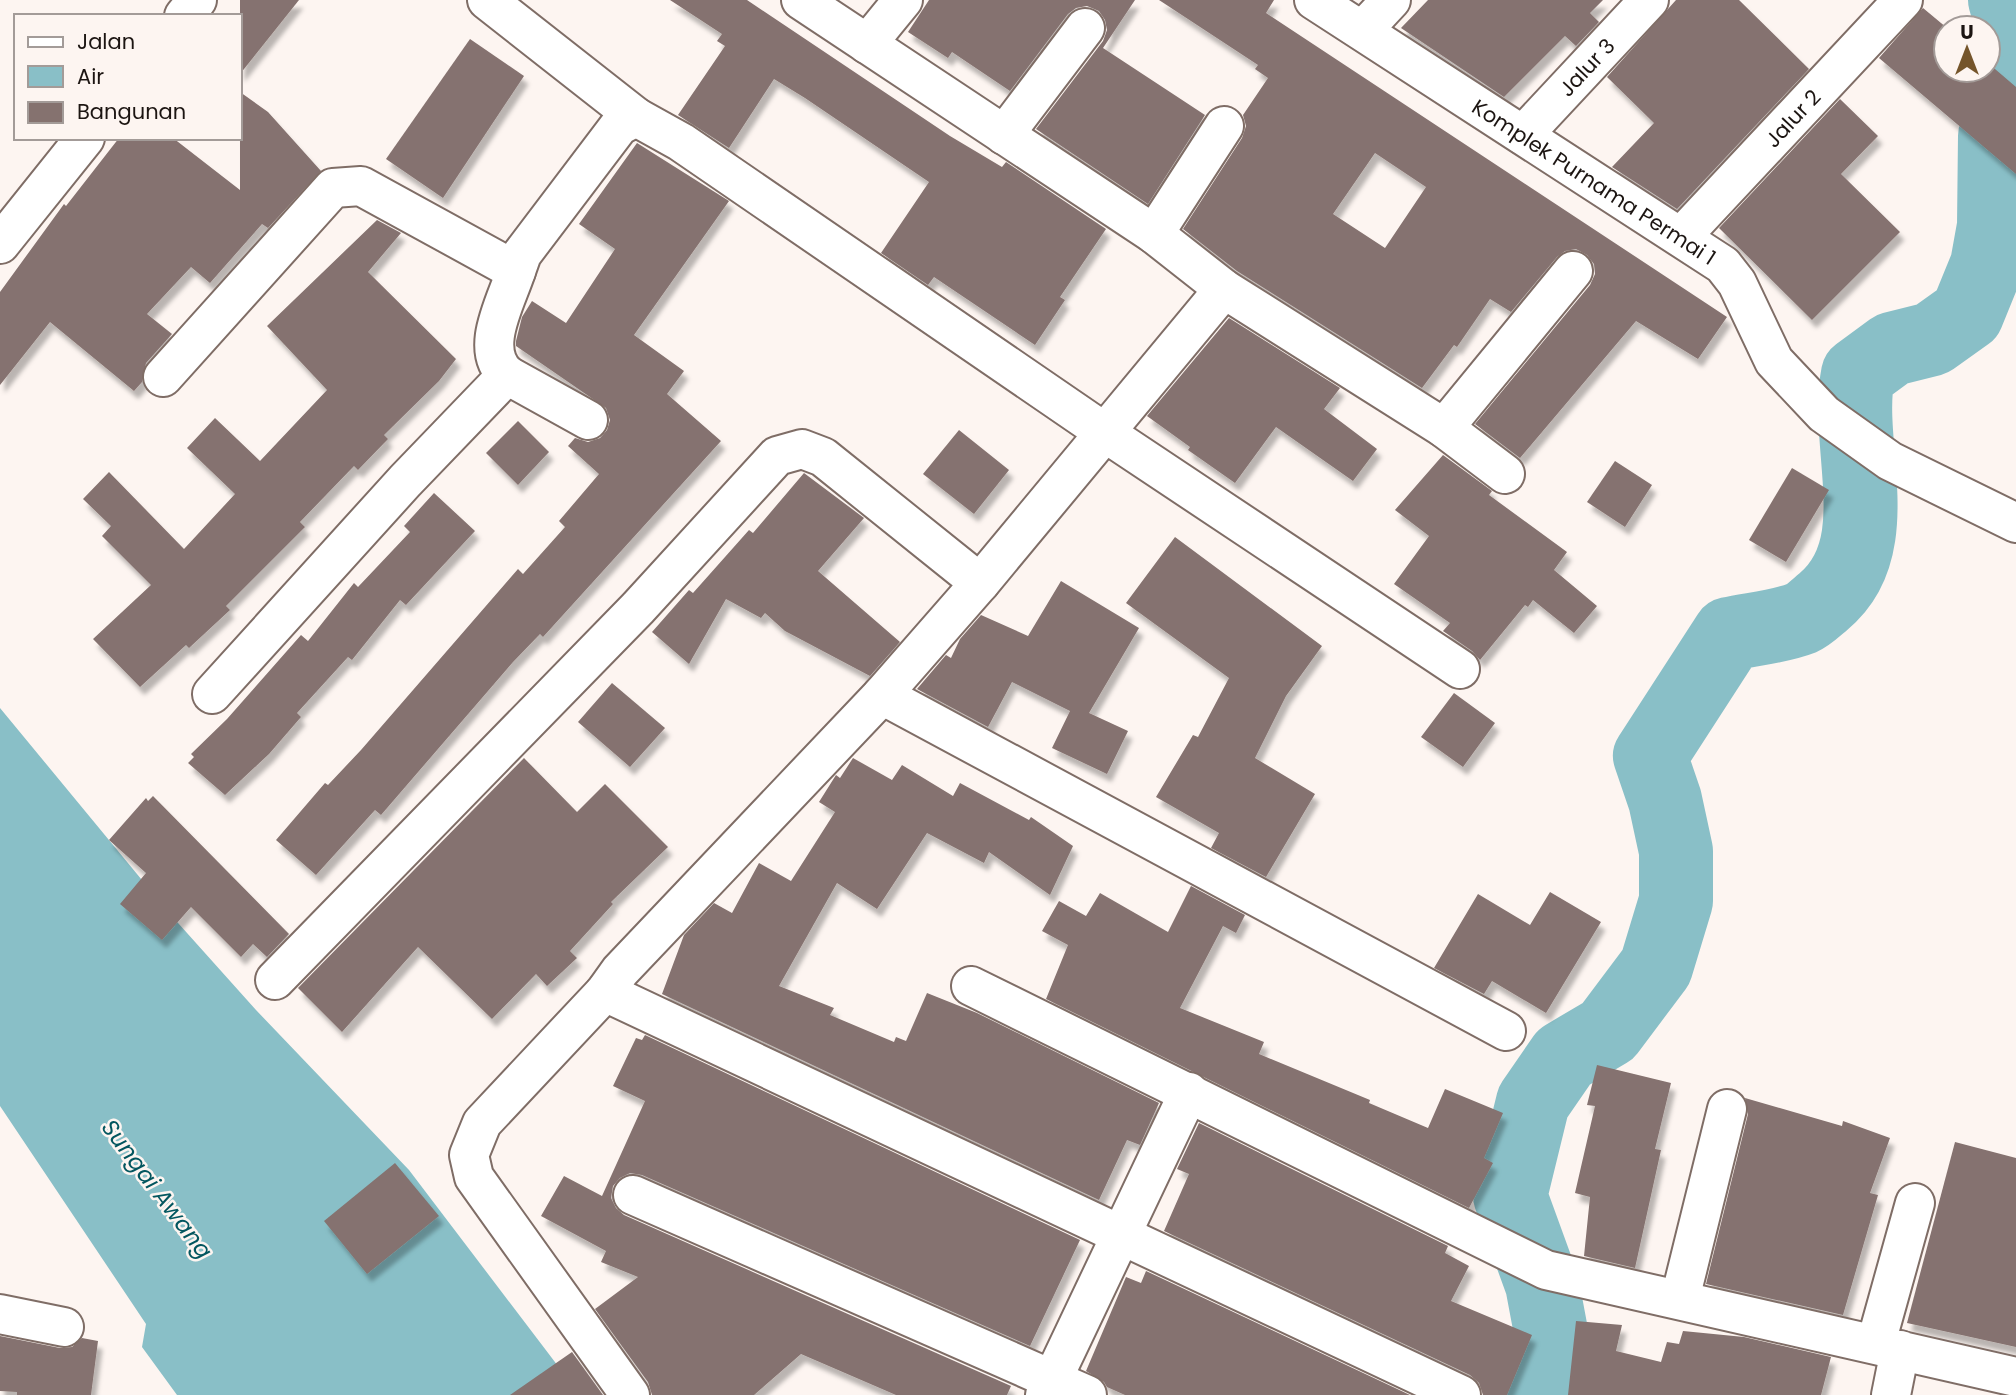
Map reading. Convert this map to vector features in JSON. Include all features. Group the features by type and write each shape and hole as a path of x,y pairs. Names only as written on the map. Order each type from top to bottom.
{"street":[{"path":"186,14 197,0"},
{"path":"487,0 636,117 681,142 1107,434 1460,668"},
{"path":"801,0 1154,234 1224,289 1444,428 1505,474"},
{"path":"867,44 903,0"},
{"name":"Komplek Purnama Permai 1","path":"1314,0 1723,265 1737,283 1774,361 1824,414 1890,461 2016,523"},
{"path":"1363,30 1391,0"},
{"name":"Jalur 3","path":"1523,135 1649,0"},
{"name":"Jalur 2","path":"1681,237 1903,0"},
{"path":"1004,135 1085,28"},
{"path":"588,420 507,375 498,367 492,346 522,254 619,125 636,117"},
{"path":"1154,234 1224,125"},
{"path":"0,243 83,140"},
{"path":"163,377 333,188 360,186 516,271"},
{"path":"1444,428 1573,271"},
{"path":"630,1395 474,1177 469,1155 482,1123 605,992 620,971 882,695 1107,434 1224,289"},
{"path":"212,694 405,481 507,375"},
{"path":"275,979 638,608 777,456 802,449 823,457 980,583"},
{"path":"882,695 1506,1031"},
{"path":"971,986 1546,1270 2016,1377"},
{"path":"605,992 1461,1395"},
{"path":"1048,1387 1189,1093"},
{"path":"1680,1299 1727,1109"},
{"path":"633,1195 1048,1387 1087,1395"},
{"path":"1891,1395 1888,1346 1915,1203"},
{"path":"0,1314 64,1327"}],"water":[{"name":"Sungai Awang","path":"0,708 170,914 256,1010 409,1170 580,1395 177,1395 142,1347 146,1324 0,1106"}],"building":[{"path":"240,0 299,0 242,71"},
{"path":"670,0 747,0 950,136 1002,167 1006,162 1106,229 1060,297 1065,300 1035,345 934,277 928,285 881,253 929,182 805,98 774,79 729,148 678,115 725,46 717,41 722,34"},
{"path":"929,0 1135,0 1103,48 1205,115 1148,204 1036,129 1103,41 1107,30 1099,11 1087,6 1076,8 1068,14 1010,91 952,52 948,58 908,32"},
{"path":"1159,0 1274,0 1266,13 1727,317 1698,359 1636,321 1520,458 1475,424 1590,285 1595,274 1594,264 1587,255 1576,249 1565,251 1511,312 1490,299 1457,347 1454,345 1422,388 1237,271 1183,229 1242,138 1246,126 1243,115 1268,78 1255,69 1258,65","holes":["1375,153 1426,187 1385,248 1333,214"]},
{"path":"1428,0 1603,0 1590,13 1599,22 1576,46 1565,36 1504,97 1401,28"},
{"path":"1676,0 1739,0 1809,69 1677,209 1612,167 1654,123 1607,77"},
{"path":"1923,8 1932,16 1932,84 2002,84 2002,75 2016,87 2016,174 1879,58"},
{"path":"470,39 524,76 443,198 386,159"},
{"path":"242,93 268,112 321,171 268,228 262,224 210,283 191,267 147,314 172,334 146,363 142,382 134,391 50,322 0,385 0,292 64,204 66,206 117,140 176,140 240,190"},
{"path":"1840,99 1878,136 1841,174 1900,232 1812,320 1719,228"},
{"path":"637,143 729,201 634,335 684,371 667,394 721,441 543,637 540,634 513,662 381,815 375,810 316,875 276,840 325,783 328,785 361,750 518,569 523,574 565,527 559,521 599,474 568,446 575,438 588,442 600,438 607,430 610,420 606,408 516,346 516,341 522,317 532,301 566,323 615,249 579,224"},
{"path":"377,220 401,233 368,272 456,359 439,381 384,435 388,439 358,470 354,466 300,522 305,527 226,606 230,610 189,648 186,645 140,687 93,639 151,585 102,536 111,526 83,499 109,472 184,549 235,494 187,448 215,418 260,461 327,390 267,326"},
{"path":"1229,318 1340,388 1324,409 1377,449 1353,481 1276,427 1235,483 1188,450 1190,447 1147,416"},
{"path":"518,421 549,452 518,485 486,453"},
{"path":"959,430 1009,470 974,514 923,474"},
{"path":"1443,455 1492,491 1489,495 1567,552 1554,570 1597,606 1574,633 1533,600 1528,607 1525,605 1480,660 1472,651 1443,631 1450,623 1394,584 1429,536 1395,510"},
{"path":"1615,461 1652,485 1625,527 1587,502"},
{"path":"1792,468 1829,490 1786,562 1749,540"},
{"path":"804,473 864,518 818,571 900,642 870,676 785,631 765,613 761,618 726,599 689,664 652,632 689,590 693,593 749,530 753,533"},
{"path":"434,493 475,531 406,605 400,600 352,660 348,657 297,713 301,717 269,754 225,795 188,763 194,757 191,754 227,719 301,635 308,641 354,583 358,587 410,532 404,526"},
{"path":"1175,537 1322,646 1286,696 1255,758 1315,794 1266,877 1211,848 1219,833 1156,797 1193,735 1198,737 1229,678 1126,603"},
{"path":"1061,581 1139,628 1089,713 1128,731 1107,774 1052,748 1070,711 1012,682 988,727 917,689 946,655 951,658 960,639 981,615 1028,636"},
{"path":"612,683 665,728 630,767 578,722"},
{"path":"1454,693 1495,723 1463,767 1421,737"},
{"path":"524,758 577,812 605,784 668,847 611,902 613,904 570,951 577,958 547,986 536,974 492,1019 418,947 342,1032 298,988"},
{"path":"853,758 892,780 902,765 953,796 960,783 1029,820 1031,817 1073,846 1050,895 989,852 984,863 927,833 877,909 837,883 779,986 834,1008 830,1015 894,1042 896,1037 906,1041 927,993 977,1013 1159,1103 1140,1145 1127,1140 1099,1200 662,994 684,935 714,903 732,913 759,863 791,881 835,812 819,802 836,775 840,778"},
{"path":"153,796 289,934 267,957 253,944 241,957 191,907 162,940 120,904 146,873 109,840 146,798 148,801"},
{"path":"1191,886 1245,915 1236,933 1223,926 1180,1008 1264,1042 1259,1054 1370,1100 1369,1103 1428,1128 1445,1089 1503,1113 1484,1158 1493,1163 1469,1208 1046,999 1068,945 1042,931 1059,901 1086,916 1100,893 1168,932"},
{"path":"1550,892 1601,922 1546,1013 1492,981 1484,994 1434,968 1478,894 1530,925"},
{"path":"645,1035 1080,1240 1030,1346 642,1175 630,1173 620,1178 613,1186 611,1198 616,1208 624,1215 1011,1386 1007,1395 896,1395 801,1354 754,1395 652,1395 648,1382 595,1309 638,1277 601,1262 606,1251 541,1216 564,1176 602,1196 645,1101 613,1086 636,1038 642,1040"},
{"path":"1597,1065 1671,1083 1655,1149 1661,1150 1635,1268 1584,1256 1590,1197 1575,1193 1595,1106 1587,1105"},
{"path":"1745,1098 1842,1126 1843,1121 1890,1138 1870,1193 1878,1195 1843,1315 1706,1284 1748,1114"},
{"path":"1199,1123 1448,1246 1445,1253 1469,1266 1451,1301 1532,1335 1507,1395 1483,1395 1479,1383 1470,1375 1164,1231 1189,1174 1177,1169"},
{"path":"1955,1142 2016,1158 2016,1347 1907,1323"},
{"path":"395,1163 439,1216 367,1274 324,1221"},
{"path":"1146,1271 1410,1395 1125,1395 1107,1387 1104,1382 1086,1371 1126,1277 1141,1283"},
{"path":"1576,1321 1622,1325 1616,1351 1661,1362 1667,1342 1679,1344 1683,1331 1744,1337 1831,1357 1821,1395 1568,1395"},
{"path":"0,1336 60,1348 72,1347 82,1338 98,1341 91,1395 17,1395 17,1392 0,1391"},
{"path":"572,1352 603,1395 510,1395"}],"waterway":[{"path":"2005,0 2016,38"},
{"path":"1529,1395 1547,1352 1551,1332 1542,1284 1510,1196 1533,1102 1564,1057 1608,1031 1656,967 1676,901 1676,851 1665,800 1650,756 1729,634 1802,618 1823,602 1843,579 1855,553 1860,525 1855,402 1858,374 1892,349 1932,339 1967,314 1987,265 1994,226 1995,136 2016,91"}]}
